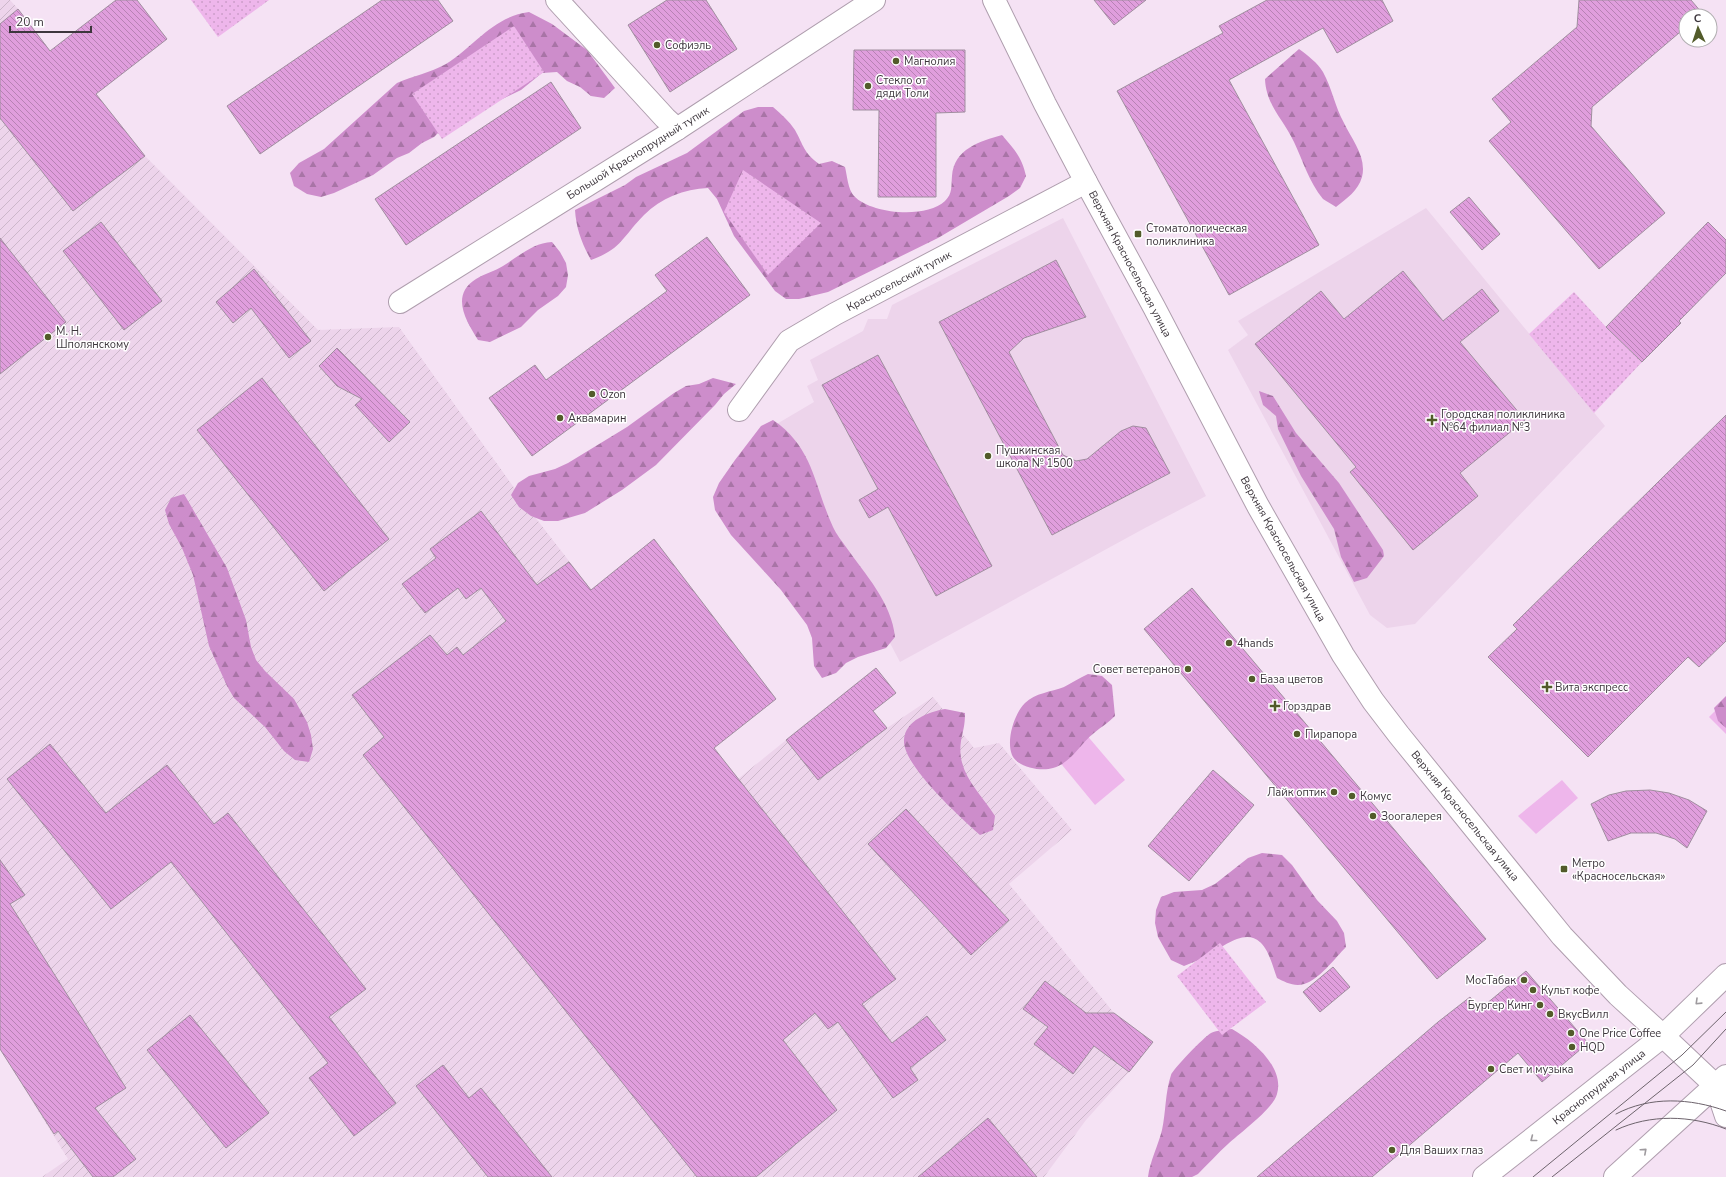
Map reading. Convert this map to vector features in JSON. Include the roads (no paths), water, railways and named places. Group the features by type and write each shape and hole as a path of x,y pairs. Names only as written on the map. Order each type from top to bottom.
{"street":[{"path":"557,0 665,118 677,129"},
{"name":"Большой Краснопрудный тупик","path":"400,302 677,129 874,0"},
{"name":"Верхняя Красносельская улица","path":"994,0 1045,104 1154,307 1258,506 1328,631 1373,701 1485,843 1562,936 1618,995 1663,1036 1723,1084"},
{"name":"Красносельский тупик","path":"739,410 789,341 835,314 1086,182"},
{"name":"Краснопрудная улица","path":"1484,1177 1663,1036 1726,975"},
{"path":"1723,1084 1726,1116"},
{"path":"1615,1177 1723,1084"}],"tram line":[{"path":"1533,1177 1682,1055 1726,1012"},
{"path":"1552,1177 1693,1065 1726,1029"},
{"path":"1616,1114 1642,1104 1670,1101 1698,1103 1726,1111"},
{"path":"1616,1130 1643,1121 1671,1118 1699,1121 1726,1129"}],"place":[{"name":"Софиэль","path":"657,45"},
{"name":"Магнолия","path":"896,61"},
{"name":"Стекло от дяди Толи","path":"868,86"},
{"name":"Стоматологическая поликлиника","path":"1138,234"},
{"name":"М. Н. Шполянскому","path":"48,337"},
{"name":"Ozon","path":"592,394"},
{"name":"Аквамарин","path":"560,418"},
{"name":"Городская поликлиника №64 филиал №3","path":"1432,420"},
{"name":"Пушкинская школа № 1500","path":"988,456"},
{"name":"4hands","path":"1229,643"},
{"name":"Совет ветеранов","path":"1188,669"},
{"name":"База цветов","path":"1252,679"},
{"name":"Вита экспресс","path":"1547,687"},
{"name":"Горздрав","path":"1275,706"},
{"name":"Пирапора","path":"1297,734"},
{"name":"Лайк оптик","path":"1334,792"},
{"name":"Комус","path":"1352,796"},
{"name":"Зоогалерея","path":"1373,816"},
{"name":"Метро «Красносельская»","path":"1564,869"},
{"name":"МосТабак","path":"1524,980"},
{"name":"Культ кофе","path":"1533,990"},
{"name":"Бургер Кинг","path":"1540,1005"},
{"name":"ВкусВилл","path":"1550,1014"},
{"name":"One Price Coffee","path":"1571,1033"},
{"name":"HQD","path":"1572,1047"},
{"name":"Свет и музыка","path":"1491,1069"},
{"name":"Для Ваших глаз","path":"1392,1150"}]}
